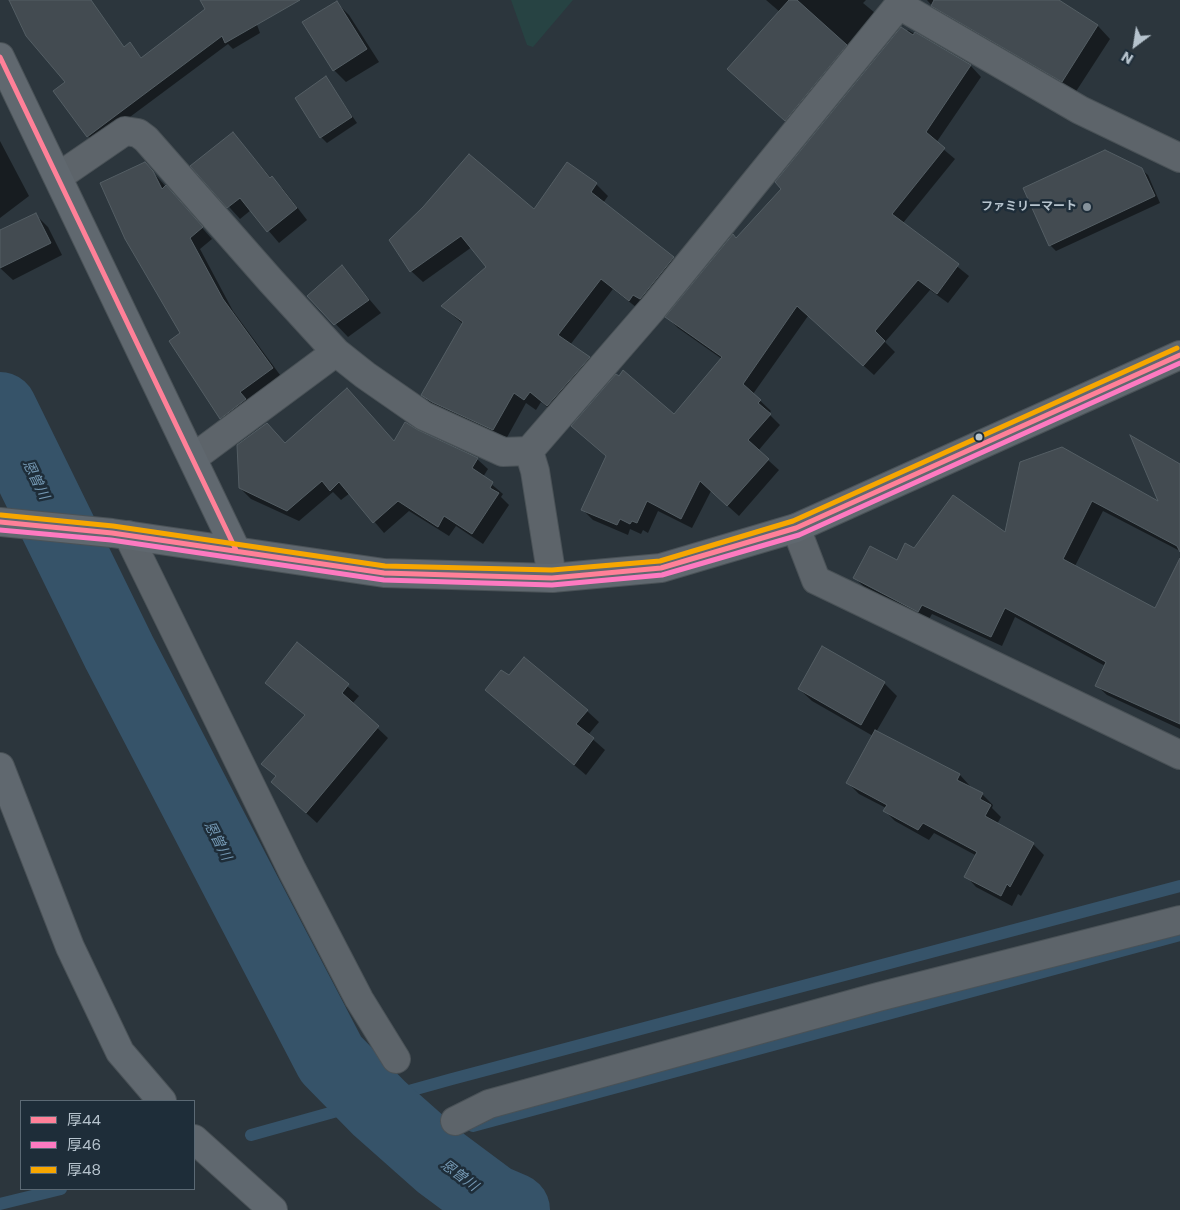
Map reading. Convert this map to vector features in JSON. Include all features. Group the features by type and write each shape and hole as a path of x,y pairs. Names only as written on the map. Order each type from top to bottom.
{"street":[{"path":"58,177 125,132 138,133 146,139 336,352 365,375 424,416 503,452 529,451 653,308 901,3 1080,110 1180,158"},
{"path":"0,57 236,550"},
{"path":"192,458 336,352"},
{"path":"2,522 120,534 384,573 552,578 661,568 796,528 1180,354"},
{"path":"529,451 536,470 552,578"},
{"path":"796,528 816,580 1180,755"},
{"path":"120,534 359,999 396,1059"},
{"path":"0,766 70,948 120,1052 161,1100"},
{"path":"455,1121 489,1104 868,1000 1180,920"},
{"path":"195,1140 273,1210"}],"green space":[{"path":"511,0 573,0 533,47 527,45"}],"building":[{"path":"9,0 91,0 124,47 130,42 141,58 205,9 200,0 300,0 225,43 222,36 87,137 53,91 65,82 26,36"},
{"path":"789,0 797,0 847,45 785,121 727,69"},
{"path":"934,0 1059,0 1098,25 1062,82 931,6"},
{"path":"337,1 367,49 333,71 302,22"},
{"path":"901,27 913,35 915,32 971,65 926,132 945,148 892,214 959,264 937,294 918,280 875,331 885,341 863,366 797,306 743,384 761,400 758,403 771,414 748,440 769,459 727,506 700,481 681,519 647,501 637,523 632,521 630,524 620,519 617,525 581,510 606,456 571,426 616,374 619,376 623,370 674,414 722,357 665,317 733,234 736,238 781,189 775,182"},
{"path":"326,76 352,117 320,138 295,98"},
{"path":"233,132 297,208 267,232 240,198 227,208 190,166"},
{"path":"1105,150 1142,168 1155,196 1049,246 1023,188"},
{"path":"469,154 534,209 567,162 597,183 591,192 674,257 640,299 633,295 629,301 601,279 558,335 590,357 547,406 530,392 524,400 514,393 493,430 421,395 463,322 441,306 486,267 461,236 410,272 389,240 423,207"},
{"path":"145,162 153,171 162,189 166,185 203,227 190,238 223,299 273,368 240,392 246,399 220,419 169,341 180,333 125,239 100,183"},
{"path":"36,213 51,243 0,268 0,230"},
{"path":"342,265 369,300 334,325 307,296"},
{"path":"347,388 394,441 405,422 478,458 472,468 493,482 490,488 499,493 472,534 444,516 438,527 398,501 373,523 339,482 330,491 322,481 287,511 239,488 237,445 267,423 285,443"},
{"path":"1130,435 1180,464 1180,552 1177,546 1092,501 1063,559 1155,608 1180,558 1180,724 1095,686 1106,662 1005,608 991,637 922,605 918,612 853,578 870,546 897,560 905,543 914,548 953,495 1005,532 1020,462 1062,447 1158,501"},
{"path":"297,642 349,684 342,693 379,726 306,813 271,782 276,776 261,764 305,715 265,683"},
{"path":"822,646 885,682 861,725 798,689"},
{"path":"524,657 588,710 576,724 594,738 574,765 485,690 501,670 509,675"},
{"path":"875,730 960,774 957,780 983,793 980,799 991,805 985,816 1034,843 1010,887 1007,884 1001,896 964,877 977,852 923,823 918,830 883,811 887,805 846,783"}],"waterway":[{"name":"恩曽川","path":"0,409 119,652 331,1059 379,1108 441,1163 492,1201 513,1210"},
{"path":"251,1135 452,1079 1180,886"},
{"path":"473,1126 1180,935"},
{"path":"435,1157 454,1141"},
{"path":"0,1204 57,1190"}],"transit line":[{"name":"厚44","path":"0,57 236,550"},
{"name":"厚48","path":"1,515 113,526 385,566 552,570 660,561 793,521 1177,348"},
{"name":"厚44","path":"0,522 112,533 384,573 552,578 661,568 796,528 1180,355"},
{"name":"厚46","path":"0,530 111,540 384,580 552,585 662,575 799,535 1180,363"}],"place":[{"name":"ファミリーマート","path":"1087,207"}]}
